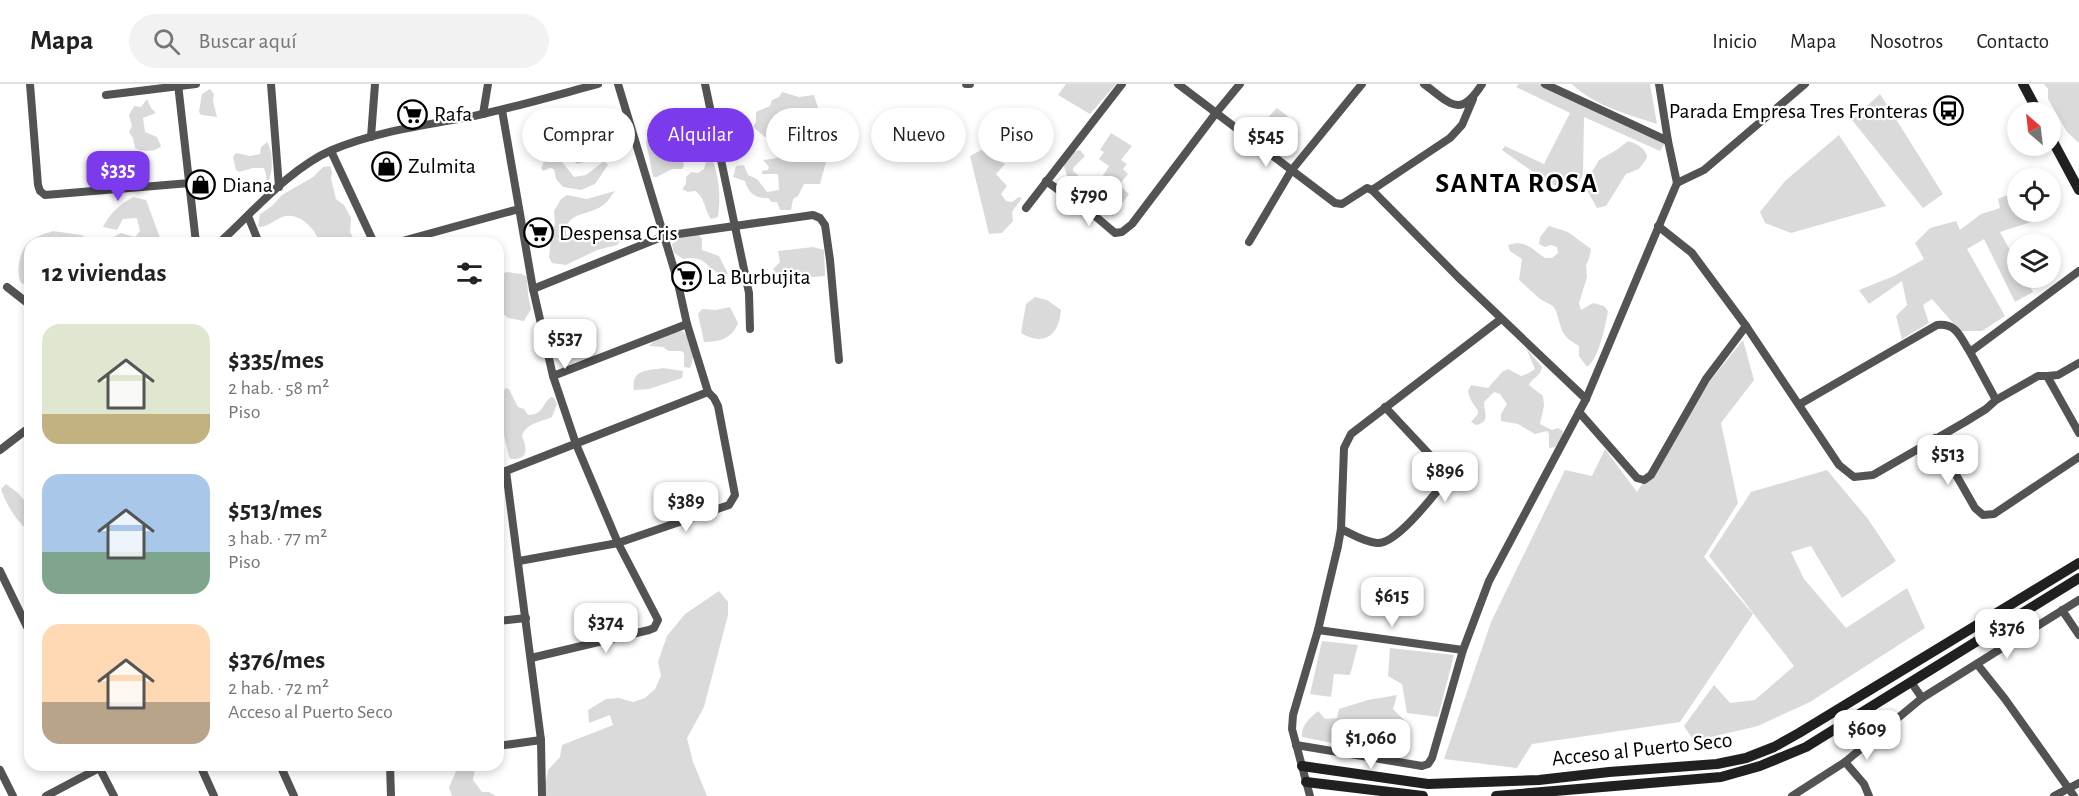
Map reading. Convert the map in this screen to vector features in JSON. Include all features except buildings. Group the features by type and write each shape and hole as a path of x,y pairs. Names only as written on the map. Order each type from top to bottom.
{"main road":[{"path":"2023,84 2033,102"},
{"path":"2061,156 2079,190"},
{"name":"Acceso al Puerto Seco","path":"1302,766 1428,784 1482,783 1686,767 1746,758 1774,747 1799,733 2079,563"},
{"name":"Acceso al Puerto Seco","path":"1496,796 1721,777 1740,772 1806,747 2079,578"},
{"path":"1306,782 1423,796"}],"street":[{"path":"30,84 38,185 40,191 45,195 190,183"},
{"path":"106,95 196,84"},
{"path":"271,84 279,187"},
{"path":"371,137 375,84"},
{"path":"483,114 488,84"},
{"path":"225,237 279,187 306,166 331,151 371,137 502,110 598,84"},
{"path":"519,561 618,543 729,505 735,495 718,406 708,392 687,324 677,279 618,84"},
{"path":"705,84 736,226 748,293 750,329"},
{"path":"1026,208 1122,84"},
{"path":"1178,84 1335,203 1342,204 1367,188 1372,190 1500,318 1586,399"},
{"path":"1046,182 1115,233 1122,232 1132,224 1240,84"},
{"path":"1249,242 1291,171 1362,84"},
{"path":"1424,84 1454,105 1464,105 1473,99"},
{"path":"1372,190 1450,138 1462,125 1482,84"},
{"path":"1545,84 1668,141"},
{"path":"1296,745 1422,766 1428,764 1432,758 1463,650 1489,581 1580,412 1677,183 1659,84"},
{"path":"178,85 195,237"},
{"path":"1677,183 1704,170 1801,86"},
{"path":"502,110 533,289 553,376 576,444 618,543 658,620 654,628 531,658"},
{"path":"331,151 371,237"},
{"path":"416,237 519,209"},
{"path":"533,289 664,236 813,215 820,218 825,225 839,360"},
{"path":"248,216 257,237"},
{"path":"1658,226 1692,253 1746,326 1839,465 1854,477 1873,475 1979,414 1996,400 2038,376 2058,375 2079,363"},
{"path":"1970,352 2079,271"},
{"path":"7,287 24,300"},
{"path":"1310,796 1292,729 1293,715 1318,630 1341,529 1344,448 1352,434 1500,318"},
{"path":"553,376 687,324"},
{"path":"1800,404 1937,325 1946,324 1956,329 1996,400"},
{"path":"1580,412 1637,478 1644,480 1651,475 1706,379 1746,326"},
{"path":"2047,376 2079,433"},
{"path":"504,472 708,392"},
{"path":"1341,529 1367,541 1379,544 1388,541 1415,516 1446,480 1447,474 1443,469 1385,407"},
{"path":"0,450 24,432"},
{"path":"1935,438 1975,508 1983,515 1994,514 2079,457"},
{"path":"504,483 519,561 541,740 542,796"},
{"path":"0,571 24,621"},
{"path":"1792,796 1845,762 1922,698 2079,600"},
{"path":"2062,610 2079,635"},
{"path":"504,620 526,618"},
{"path":"1318,630 1463,650"},
{"path":"1977,664 2005,699 2071,792"},
{"path":"1911,682 1922,698"},
{"path":"504,745 541,740"},
{"path":"1845,762 1864,784 1869,796"},
{"path":"0,770 13,796"},
{"path":"46,796 92,771"},
{"path":"103,771 114,796"},
{"path":"203,771 214,796"},
{"path":"283,771 294,796"},
{"path":"390,771 391,796"},
{"path":"2054,796 2071,792 2079,783"}],"shaded area":[{"path":"1066,84 1116,84 1090,114 1058,95"},
{"path":"1519,84 1540,84 1665,143 1660,151 1584,117 1583,174 1575,191 1550,184 1502,150 1505,146 1544,164 1570,113 1516,87"},
{"path":"1572,84 1650,84 1657,124 1601,104"},
{"path":"2044,84 2079,84 2079,143 2067,132 2061,122 2061,102 2050,102 2048,99 2048,89"},
{"path":"210,89 214,94 213,101 217,117 201,115 199,112 202,94"},
{"path":"782,92 799,97 814,95 818,108 766,108 765,137 754,128 756,112 770,106 772,100 779,97"},
{"path":"1880,94 1943,194 1923,208 1852,120"},
{"path":"147,99 156,113 143,118 145,132 157,137 161,146 149,151 135,148 129,132 132,126 129,115 134,106 141,107"},
{"path":"1277,108 1295,122 1275,148 1254,132"},
{"path":"1111,133 1132,146 1121,160 1127,164 1123,169 1128,174 1119,185 1129,194 1113,216 1082,201 1109,166 1099,159 1104,152 1100,150"},
{"path":"1839,135 1886,206 1791,233 1765,223 1760,212 1785,181"},
{"path":"1628,141 1643,149 1647,158 1639,169 1626,174 1606,206 1597,208 1584,185 1599,160"},
{"path":"267,142 271,151 272,163 267,185 264,168 239,172 236,170 233,157 236,153 250,156 260,154 261,147"},
{"path":"1080,150 1085,156 1073,168 1073,171 1081,178 1074,193 1071,194 1064,189 1068,178 1063,164 1072,152"},
{"path":"978,152 978,162 1005,164 996,174 1007,186 1001,194 1006,201 1012,202 1019,197 1022,198 1012,212 1013,221 1002,233 989,234 970,156"},
{"path":"763,160 766,160 766,162 826,162 820,184 804,184 798,196 793,199 791,210 780,210 777,202 756,196 748,189 745,181 733,177 736,166 744,165 748,175 757,179 767,192 779,190 778,174 762,174 762,171 768,170 769,167"},
{"path":"544,162 563,162 574,177 586,175 603,162 608,165 595,184 581,190 563,187 556,179 554,169 543,171 541,168"},
{"path":"650,162 683,162 682,169 672,169 653,177"},
{"path":"706,162 713,162 718,181 718,217 711,219 699,194 682,189 686,184 686,177 691,172 698,173 704,169"},
{"path":"330,166 336,199 344,205 351,218 350,232 353,237 318,237 310,226 293,216 286,216 258,227 260,214 282,195 313,177 323,167"},
{"path":"615,191 602,206 573,218 569,222 566,234 578,241 621,233 622,239 617,245 597,250 566,265 552,263 549,257 552,230 555,224 554,211 561,199 567,195 587,199"},
{"path":"2007,195 2007,222 2031,222 2000,232 2007,245 2007,286 1984,239 1967,249 2005,316 1982,331 1960,331 1932,299 1923,305 1929,323 1902,339 1896,316 1907,305 1902,281 1869,304 1859,290 1894,276 1924,259 1915,243 1930,228 1956,221 1960,230 1981,214 2000,208 1998,199"},
{"path":"133,197 146,200 160,237 135,237 140,231 137,218 123,219 117,230 103,227 116,209"},
{"path":"1549,226 1568,232 1591,249 1586,265 1587,277 1579,303 1581,310 1593,303 1604,306 1608,311 1598,350 1587,367 1579,356 1579,346 1568,339 1562,331 1553,306 1540,299 1519,280 1522,259 1510,251 1508,245 1524,244 1545,258 1552,258 1558,253 1557,247 1551,245 1545,247 1539,244 1540,237"},
{"path":"53,231 85,237 37,237"},
{"path":"121,233 135,237 115,237"},
{"path":"688,235 699,235 702,239 702,250 719,256 728,274 718,273 697,259 683,259 674,253 672,244"},
{"path":"813,247 824,250 825,276 779,281 773,269 780,262 778,251"},
{"path":"24,248 24,284 22,284 18,270"},
{"path":"504,273 522,274 527,277 531,309 524,321 508,318 504,314"},
{"path":"2008,288 2031,288 2033,292 2015,302"},
{"path":"1035,297 1047,300 1061,310 1054,332 1037,339 1021,333 1026,304"},
{"path":"730,307 738,323 732,333 720,340 704,342 698,314 702,309 716,310"},
{"path":"682,331 689,338 692,348 693,359 690,368 684,367 684,353 681,351 668,351 663,347 649,346 664,336"},
{"path":"1743,340 1754,380 1721,423 1738,503 1704,557 1753,614 1680,722 1532,744 1517,768 1444,759 1491,622 1565,470 1592,476 1605,449 1637,492 1705,387"},
{"path":"1526,348 1542,367 1540,373 1529,385 1543,396 1544,406 1540,424 1552,430 1558,428 1563,431 1555,447 1549,448 1547,431 1535,434 1518,424 1501,421 1501,414 1507,404 1500,394 1494,392 1484,402 1486,416 1484,422 1476,425 1471,422 1478,411 1468,391 1471,385 1488,388 1502,372 1508,369 1521,376 1535,369"},
{"path":"663,368 683,371 682,378 649,389 634,390 635,378 638,374 646,370"},
{"path":"505,388 509,389 518,407 524,409 528,415 537,413 551,397 557,404 552,417 530,426 524,432 522,436 525,452 521,458 517,459 509,457 504,435"},
{"path":"1827,470 1868,519 1896,561 1842,598 1811,546 1791,552 1804,579 1846,628 1907,588 1925,628 1810,702 1758,726 1694,741 1684,726 1714,685 1730,703 1755,700 1794,666 1709,556 1751,492"},
{"path":"6,484 24,500 24,527 12,513 1,489"},
{"path":"719,591 728,602 728,615 704,707 687,738 693,762 707,796 543,796 548,770 560,757 562,745 613,725 610,715 589,723 588,710 606,699 619,698 633,702 645,698 655,689 661,676 658,662 667,636 685,614"},
{"path":"1322,641 1358,645 1350,675 1334,674 1331,697 1310,694"},
{"path":"1390,648 1454,655 1438,717 1407,713 1402,684 1388,676"},
{"path":"1397,695 1393,709 1405,721 1402,750 1367,750 1302,737 1304,726 1318,711 1325,719 1337,718 1339,709 1368,700"},
{"path":"456,771 475,771 473,780 482,792 489,792 496,796 452,796 449,787"}],"place":[{"name":"Parada Empresa Tres Fronteras","path":"1949,111"},
{"name":"Rafa","path":"413,114"},
{"name":"Zulmita","path":"387,166"},
{"name":"Diana","path":"201,185"},
{"name":"Despensa Cris","path":"538,233"},
{"name":"La Burbujita","path":"686,277"}],"district":[{"name":"SANTA ROSA","path":"1517,184"}]}
